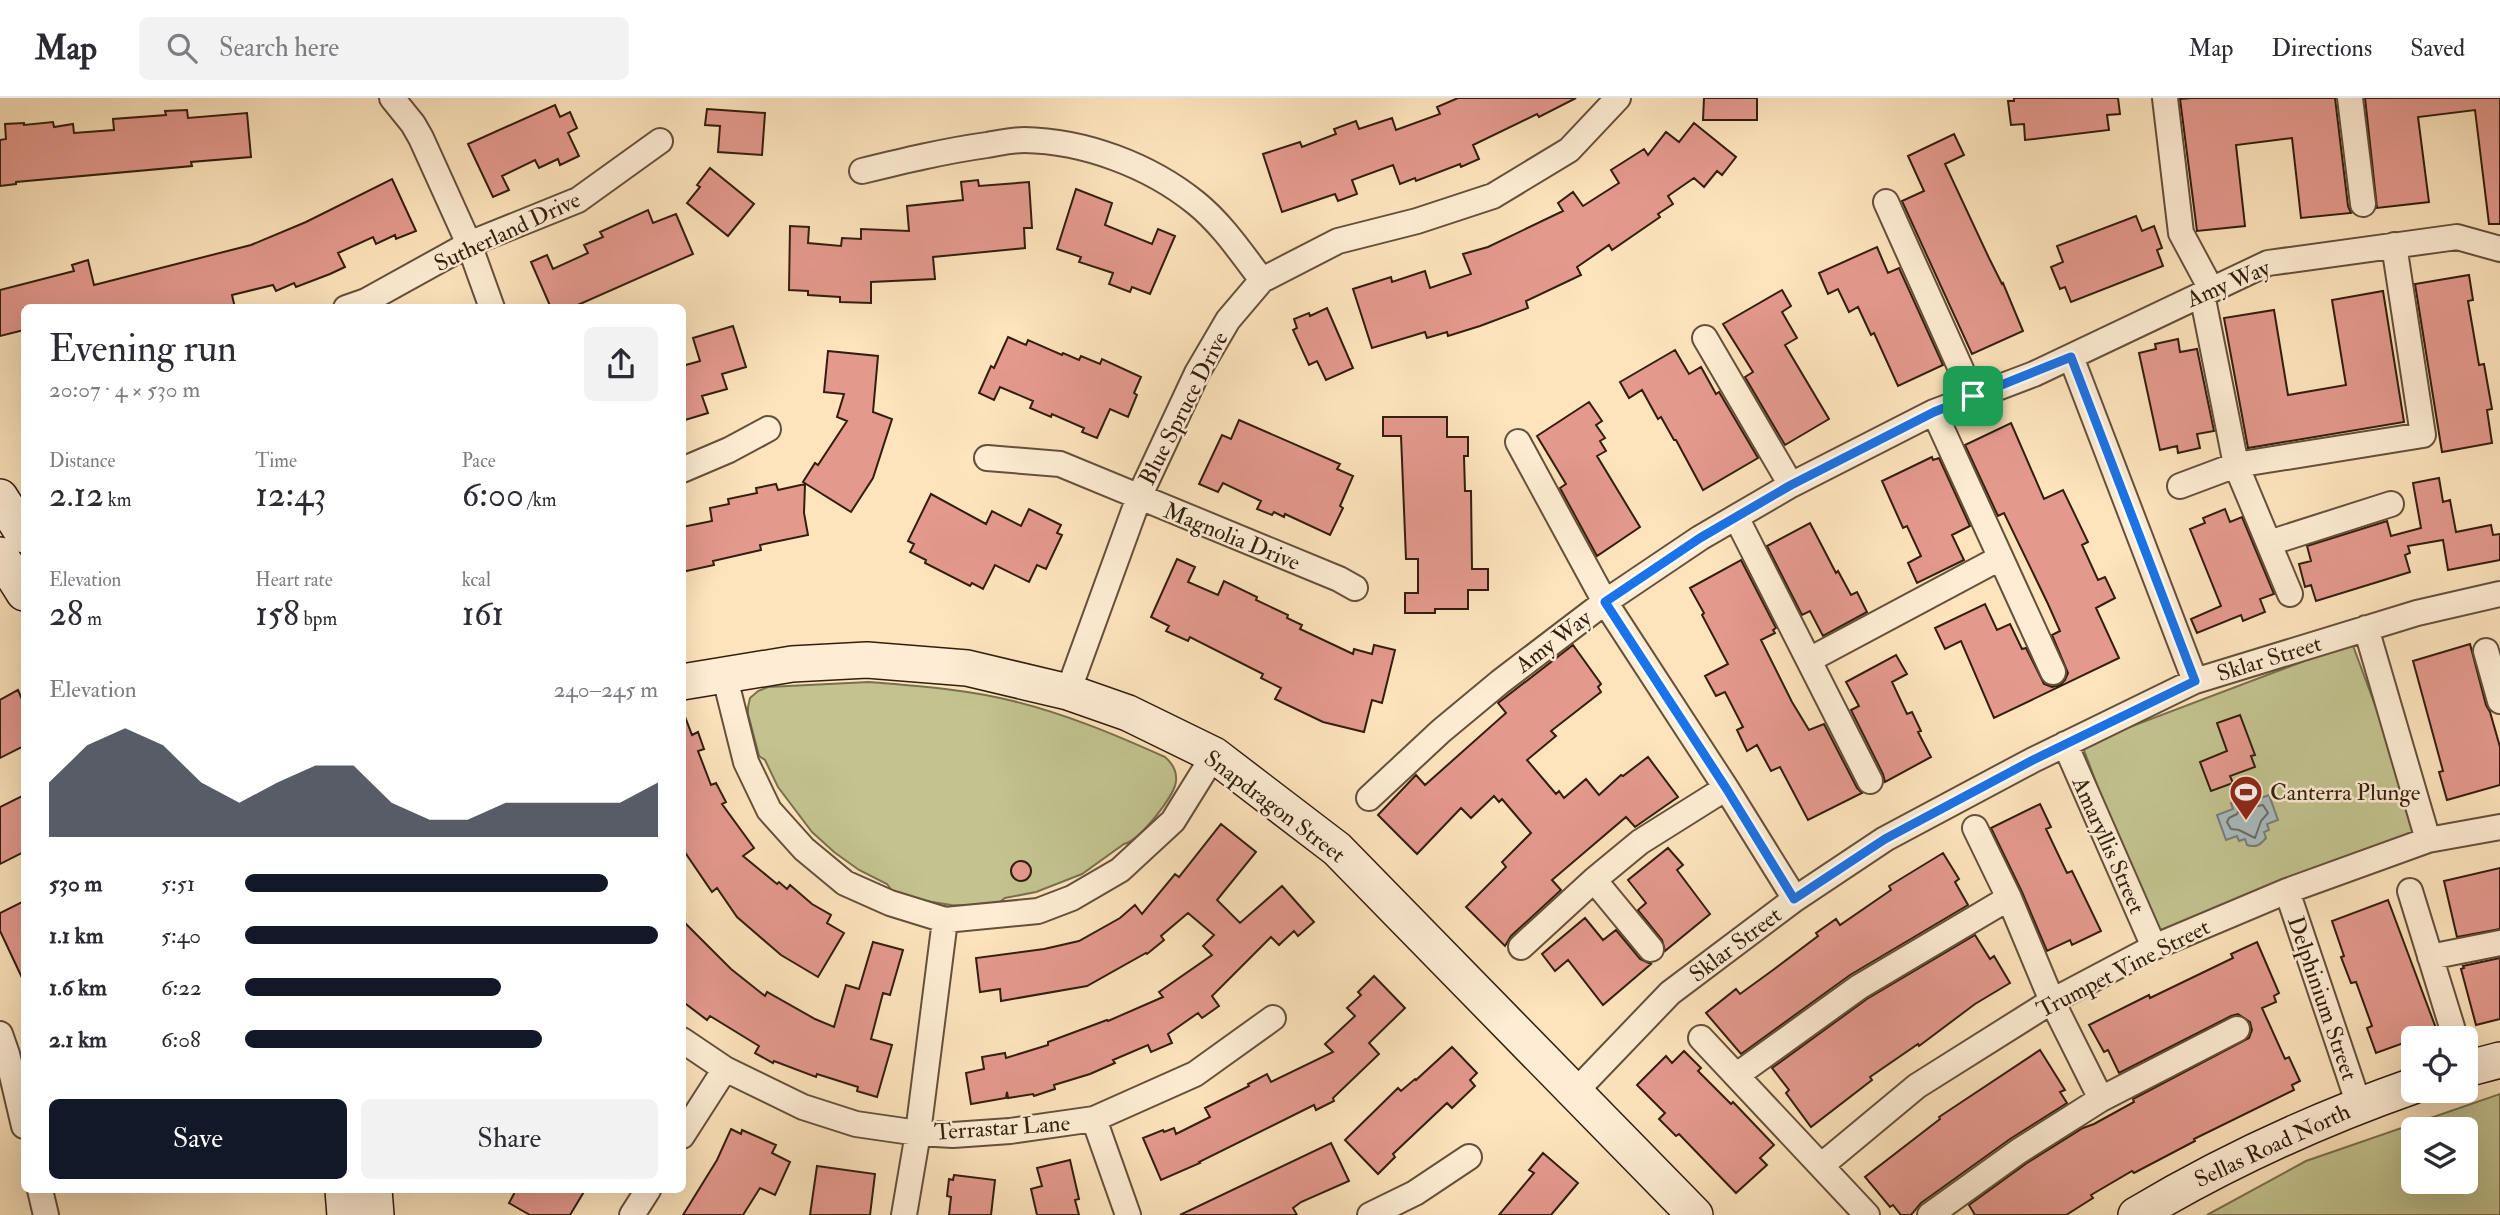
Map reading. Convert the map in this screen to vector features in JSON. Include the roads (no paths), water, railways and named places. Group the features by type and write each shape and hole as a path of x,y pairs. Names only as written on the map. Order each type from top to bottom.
{"street":[{"path":"392,98 417,131 469,244 491,304"},
{"name":"Blue Spruce Drive","path":"1068,692 1139,497 1197,373 1228,320 1262,280 1338,241 1417,221 1493,196 1569,150 1618,98"},
{"path":"2165,98 2181,233 2206,291 2236,466 2290,594"},
{"path":"2350,98 2363,204"},
{"path":"862,171 946,150 1023,140 1075,145 1128,163 1166,182 1198,204 1222,229 1262,280"},
{"name":"Sutherland Drive","path":"356,304 469,244 578,200 660,141"},
{"path":"1886,201 1973,396"},
{"name":"Amy Way","path":"1369,798 1441,731 1500,682 1605,602 1735,517 1791,485 1934,412 2034,374 2268,263 2457,237 2500,249"},
{"path":"2180,486 2236,466 2423,435 2394,245"},
{"path":"1705,338 1791,485"},
{"path":"2071,357 2195,681"},
{"path":"1934,412 2053,672"},
{"path":"686,468 768,429"},
{"path":"1518,442 1605,602 1726,788 1794,899"},
{"name":"Magnolia Drive","path":"987,458 1060,464 1355,588"},
{"path":"0,497 21,530"},
{"path":"2269,543 2391,504"},
{"path":"1735,517 1870,781"},
{"path":"0,555 21,588"},
{"path":"1809,660 2000,558"},
{"name":"Sklar Street","path":"1575,1092 1670,993 1794,899 1885,839 2065,744 2195,681 2417,612 2500,594"},
{"path":"2366,628 2428,840"},
{"path":"2486,651 2500,701"},
{"name":"Snapdragon Street","path":"686,681 792,664 867,660 967,668 1068,692 1128,713 1213,755 1337,849 1695,1215"},
{"path":"724,674 746,762 769,810 795,839 845,883 890,903 945,920 1038,911 1072,898 1120,870 1173,821 1213,755"},
{"name":"Amaryllis Street","path":"2065,744 2154,947"},
{"path":"1521,947 1640,842 1726,788"},
{"name":"Trumpet Vine Street","path":"1822,1165 1917,1086 2052,1001 2154,947 2287,891 2428,840 2500,827"},
{"path":"1975,828 2009,898 2052,1001 2101,1099"},
{"path":"1594,880 1651,949"},
{"name":"Delphinium Street","path":"2287,891 2359,1105"},
{"path":"2410,891 2452,1026"},
{"path":"1737,1075 1859,987 2009,898"},
{"path":"904,1215 918,1133 945,920"},
{"path":"2430,957 2500,943"},
{"name":"Terrastar Lane","path":"686,1043 725,1069 803,1107 856,1124 953,1135 1010,1131 1094,1119 1195,1074 1273,1018"},
{"path":"1930,1215 2019,1151 2101,1099 2237,1030"},
{"path":"0,1034 21,1113"},
{"path":"1701,1038 1867,1215"},
{"path":"2478,1066 2500,1060"},
{"path":"686,1130 725,1069"},
{"name":"Sellas Road North","path":"2136,1215 2186,1185 2278,1139 2401,1090"},
{"path":"1094,1119 1128,1215"},
{"path":"1370,1215 1415,1193 1469,1157"},
{"path":"41,1193 46,1215"},
{"path":"343,1193 345,1215"},
{"path":"374,1193 376,1215"},
{"path":"632,1215 646,1193"}],"water":[{"name":"Canterra Plunge","path":"2269,795 2278,820 2267,824 2269,830 2264,832 2266,838 2253,846 2247,845 2245,839 2239,841 2237,836 2226,840 2217,815 2233,809 2231,803 2250,796 2253,801"}],"place":[{"name":"Canterra Plunge","path":"2246,822"}]}
